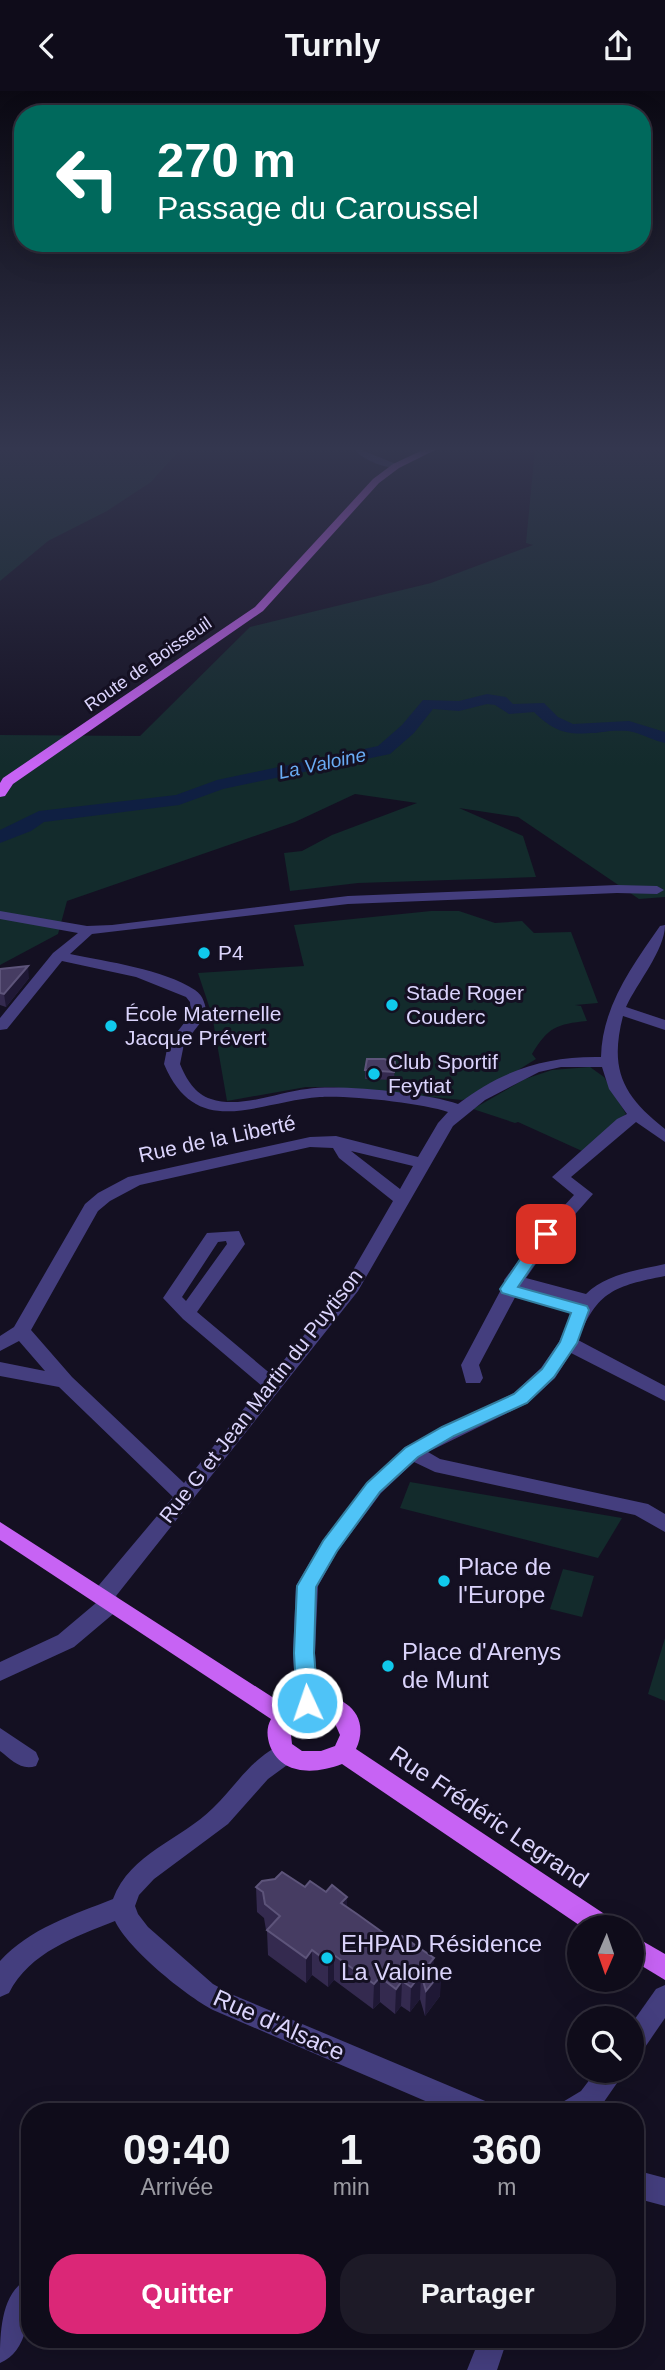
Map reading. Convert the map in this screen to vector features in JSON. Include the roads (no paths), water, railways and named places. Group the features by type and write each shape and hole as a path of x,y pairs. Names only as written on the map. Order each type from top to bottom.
{"main road":[{"name":"Route de Boisseuil","path":"0,793 8,781 259,609 310,553"},
{"path":"0,1530 284,1716"},
{"path":"307,1703 328,1704 346,1717 351,1735 343,1753 321,1763 308,1763 286,1753 277,1735 284,1716 290,1710 307,1703"},
{"name":"Rue Frédéric Legrand","path":"343,1753 585,1915"},
{"path":"644,1954 665,1968"}],"street":[{"path":"0,915 87,930 348,900 661,887"},
{"path":"665,929 624,992 608,1044 607,1062 618,1091 637,1115 665,1137"},
{"path":"2,1026 58,956 82,938 87,930"},
{"path":"58,956 140,973 191,994 197,1001 198,1014 173,1051 172,1063 187,1094 205,1104 232,1107 301,1093 324,1092 444,1105 458,1110"},
{"path":"619,1010 665,1025"},
{"name":"Rue G et Jean Martin du Puytison","path":"0,1672 66,1641 106,1600 122,1574 184,1494 352,1287 421,1163 446,1123 458,1110 519,1076 547,1065 607,1062"},
{"path":"473,1378 470,1365 511,1285 555,1222 584,1194 560,1177 623,1122 637,1115"},
{"path":"336,1141 345,1154 401,1199"},
{"name":"Rue de la Liberté","path":"21,1331 91,1208 112,1192 151,1176 310,1142 336,1141 360,1145 421,1163"},
{"path":"307,1703 304,1653 307,1586 330,1546 374,1487 412,1452 521,1398 548,1373 568,1343 584,1305 603,1288 636,1276 665,1270"},
{"path":"511,1285 584,1305"},
{"path":"187,1312 262,1378 274,1384"},
{"path":"0,1345 21,1331 65,1382 184,1494"},
{"path":"568,1343 665,1394"},
{"path":"0,1369 65,1382"},
{"path":"412,1452 435,1465 641,1509 665,1524"},
{"path":"0,1738 28,1759"},
{"path":"0,1985 4,1974 15,1962 38,1944 123,1906 129,1889 145,1871 220,1817 260,1772 286,1753"},
{"name":"Rue d'Alsace","path":"123,1906 127,1919 139,1935 204,1992 460,2103"},
{"path":"644,2027 665,1997"},
{"path":"584,2103 603,2083"},
{"path":"644,2186 665,2192"},
{"path":"0,2348 21,2309"},
{"path":"482,2370 490,2348"}],"water":[{"path":"478,699 493,701 460,707 434,705 382,755 362,756 268,778 220,785 195,798 175,803 123,807 179,800 217,785 383,750 408,729 429,704 466,705"},
{"path":"499,704 509,709 538,707 560,726 549,721 538,710 504,710"},
{"path":"629,726 665,740 629,728 595,733 571,730 565,728 588,730"},
{"path":"119,807 70,819 42,818 0,840 0,837 39,817"}],"waterway":[{"name":"La Valoine","path":"0,837 39,817 179,800 217,785 384,750 408,729 429,704 459,706 487,699 500,701 509,709 538,707 554,722 571,729 629,726 665,738"}],"place":[{"name":"P4","path":"204,953"},
{"name":"Stade Roger Couderc","path":"392,1005"},
{"name":"École Maternelle Jacque Prévert","path":"111,1026"},
{"name":"Club Sportif Feytiat","path":"374,1074"},
{"name":"Place de l'Europe","path":"444,1581"},
{"name":"Place d'Arenys de Munt","path":"388,1666"},
{"name":"EHPAD Résidence La Valoine","path":"327,1958"}]}
